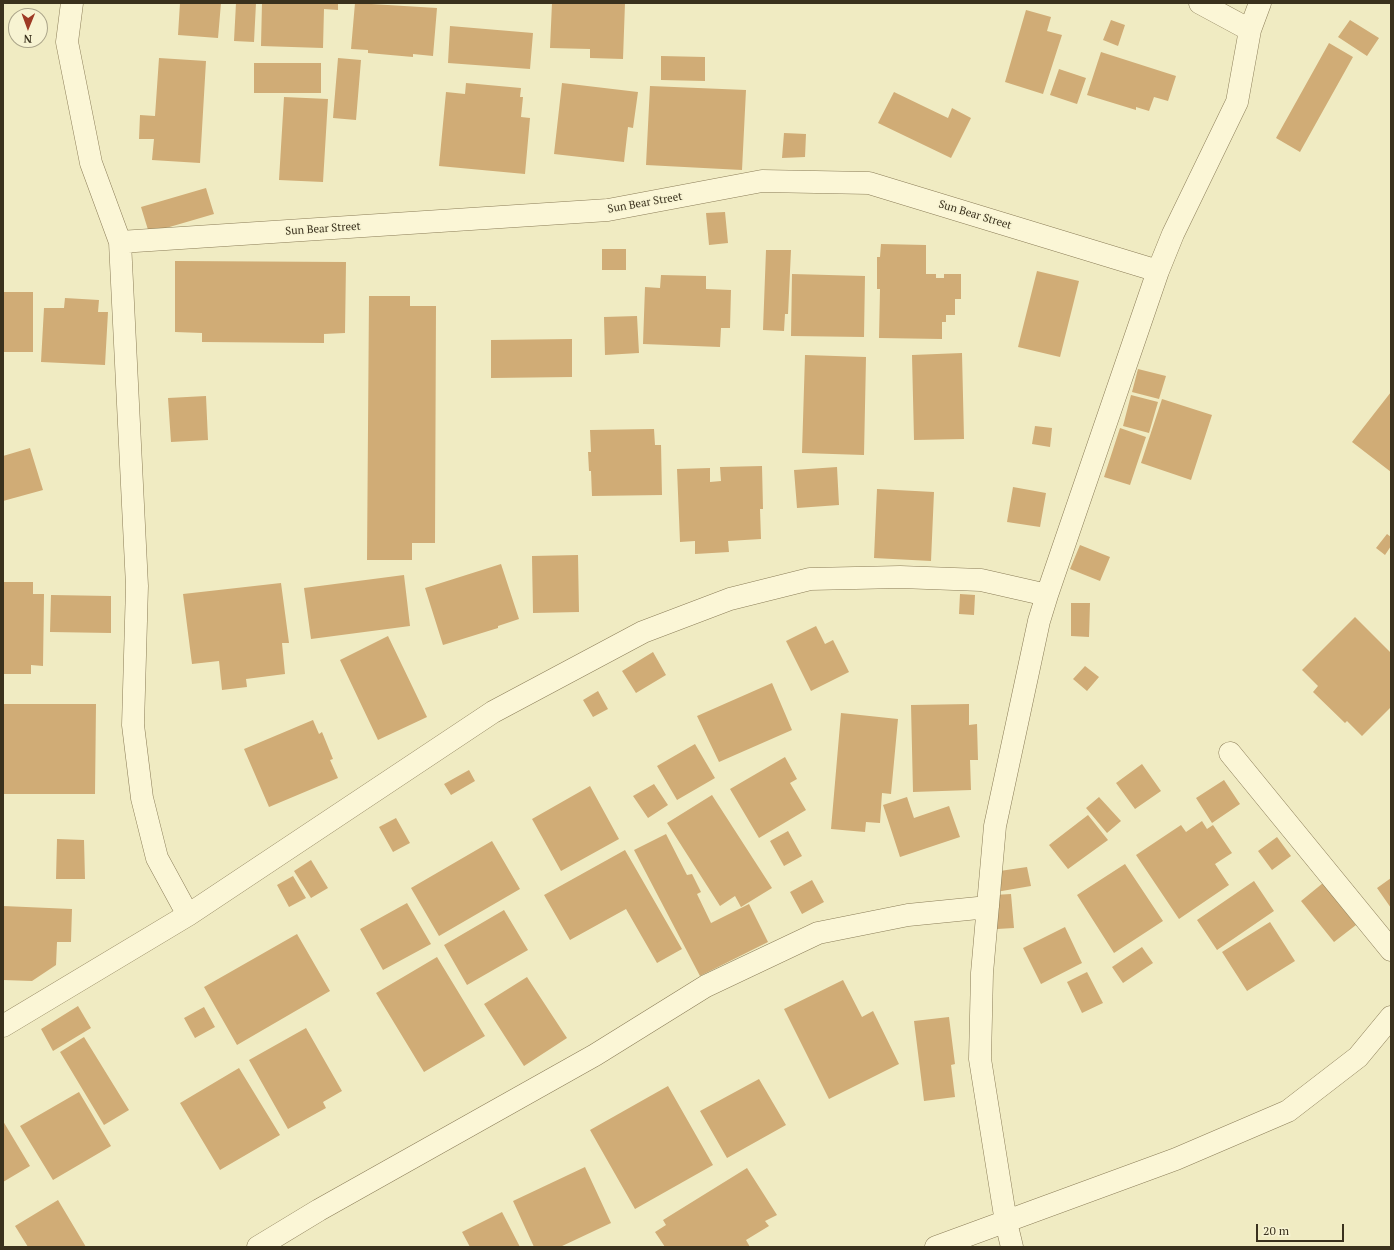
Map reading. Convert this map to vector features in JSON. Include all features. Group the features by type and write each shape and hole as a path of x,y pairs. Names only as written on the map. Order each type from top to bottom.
{"street":[{"path":"72,3 67,42 91,163 120,242 137,586 133,725 142,798 157,858 188,915"},
{"path":"1200,3 1250,30"},
{"path":"1012,1247 1006,1222 980,1059 982,973 995,826 1039,621 1047,595 1158,271 1173,234 1237,102 1250,30 1260,3"},
{"name":"Sun Bear Street","path":"120,242 608,210 762,181 869,182 1158,271"},
{"path":"3,1026 188,915 493,712 643,632 730,599 810,579 900,577 981,580 1047,595"},
{"path":"1230,753 1391,950"},
{"path":"258,1247 319,1210 595,1055 706,986 818,933 908,915 988,906"},
{"path":"936,1247 1176,1159 1288,1111 1358,1057 1391,1017"}],"building":[{"path":"180,3 221,3 218,38 178,35"},
{"path":"236,3 256,3 254,42 234,41"},
{"path":"262,3 338,3 338,10 324,9 323,48 261,46"},
{"path":"355,3 437,8 433,56 413,54 413,57 368,53 368,50 351,49"},
{"path":"552,3 625,3 623,59 590,58 590,49 550,48"},
{"path":"1026,10 1051,17 1047,31 1062,35 1043,94 1005,82"},
{"path":"1111,20 1125,25 1118,46 1103,40"},
{"path":"1350,20 1379,38 1367,56 1338,37"},
{"path":"450,26 533,33 530,69 448,63"},
{"path":"1329,43 1353,57 1300,152 1276,138"},
{"path":"1101,52 1176,76 1168,101 1154,97 1149,111 1136,107 1136,110 1087,95"},
{"path":"661,56 705,57 705,81 661,80"},
{"path":"159,58 206,61 200,163 152,160 154,139 139,139 140,115 155,116"},
{"path":"338,58 361,60 356,120 333,118"},
{"path":"254,63 321,63 321,93 254,93"},
{"path":"1059,69 1086,78 1077,104 1050,95"},
{"path":"466,83 521,88 520,97 523,97 521,117 530,118 525,174 439,166 446,92 465,94"},
{"path":"562,83 638,92 633,128 628,127 624,162 554,154"},
{"path":"650,86 746,90 742,170 646,165"},
{"path":"894,92 948,118 952,108 971,118 951,158 878,123"},
{"path":"284,97 328,99 323,182 279,180"},
{"path":"784,133 806,134 805,157 782,158"},
{"path":"206,188 214,214 149,233 141,207"},
{"path":"725,212 728,243 709,245 706,213"},
{"path":"881,244 926,245 926,274 936,274 936,278 944,278 944,274 961,274 961,299 955,299 955,315 946,315 946,322 942,322 942,339 879,338 880,289 877,289 877,257 880,257"},
{"path":"602,249 626,249 626,270 602,270"},
{"path":"766,250 791,250 788,314 785,314 784,331 763,330"},
{"path":"175,261 346,262 345,333 324,334 324,343 202,342 202,333 175,332"},
{"path":"1037,271 1079,281 1060,357 1018,347"},
{"path":"792,274 865,276 864,337 791,336"},
{"path":"661,275 706,276 706,289 731,290 730,328 721,328 720,347 643,344 645,287 660,288"},
{"path":"3,292 33,292 33,352 3,352"},
{"path":"369,296 410,296 410,306 436,306 435,543 412,543 412,560 367,560"},
{"path":"65,298 99,300 98,312 108,312 105,365 41,362 44,308 64,308"},
{"path":"637,316 639,353 605,355 604,317"},
{"path":"572,339 572,377 491,378 491,340"},
{"path":"962,353 964,439 914,440 912,355"},
{"path":"805,355 866,357 864,455 802,453"},
{"path":"1138,369 1166,376 1159,399 1132,392"},
{"path":"1391,392 1391,472 1352,442"},
{"path":"1131,395 1158,402 1149,433 1123,426"},
{"path":"206,396 208,440 171,442 168,398"},
{"path":"1162,399 1212,415 1191,480 1141,463"},
{"path":"1035,426 1052,428 1050,447 1032,444"},
{"path":"1120,428 1146,437 1130,485 1104,477"},
{"path":"654,429 655,445 661,445 662,495 592,496 591,471 589,471 588,452 591,452 590,430"},
{"path":"30,448 43,490 3,501 3,456"},
{"path":"762,466 763,509 760,509 761,539 728,541 729,552 695,554 695,541 680,542 677,469 710,468 710,482 721,481 720,467"},
{"path":"837,467 839,505 797,508 794,470"},
{"path":"1013,487 1046,493 1040,527 1007,522"},
{"path":"877,489 934,492 931,561 874,558"},
{"path":"1387,534 1391,537 1391,546 1385,555 1376,548"},
{"path":"1080,545 1110,557 1100,581 1070,569"},
{"path":"578,555 579,612 533,613 532,556"},
{"path":"501,564 519,619 498,626 498,628 443,645 425,588"},
{"path":"404,575 410,626 311,639 304,588"},
{"path":"3,582 33,582 33,594 44,594 43,666 31,665 31,674 3,674"},
{"path":"281,583 289,643 282,643 285,674 246,679 247,687 222,690 219,661 192,664 183,594"},
{"path":"960,594 975,595 974,615 959,614"},
{"path":"51,595 111,596 111,633 50,632"},
{"path":"1071,603 1090,603 1089,637 1071,636"},
{"path":"1355,617 1391,653 1391,707 1362,736 1347,721 1345,723 1313,692 1318,686 1302,670"},
{"path":"816,626 825,644 833,640 849,672 811,691 786,641"},
{"path":"388,636 427,717 378,740 340,660"},
{"path":"653,652 666,675 636,693 622,671"},
{"path":"1085,666 1099,677 1087,691 1073,679"},
{"path":"772,683 792,730 719,762 697,716"},
{"path":"598,691 608,709 593,717 583,700"},
{"path":"3,704 96,704 95,794 3,794"},
{"path":"969,704 969,725 977,724 978,760 970,760 971,790 913,792 911,705"},
{"path":"841,713 898,719 891,794 882,793 880,823 866,822 865,832 831,829"},
{"path":"313,720 319,734 322,732 333,759 330,760 338,778 269,807 244,749"},
{"path":"695,744 715,778 677,800 657,766"},
{"path":"785,757 797,779 790,783 806,810 759,838 730,789"},
{"path":"1142,764 1161,791 1135,809 1116,783"},
{"path":"469,770 475,781 451,795 444,784"},
{"path":"1224,780 1240,804 1212,823 1196,798"},
{"path":"654,784 668,805 648,818 633,796"},
{"path":"590,786 619,839 561,871 532,819"},
{"path":"712,795 772,888 741,907 735,896 720,906 667,823"},
{"path":"907,797 914,818 949,806 960,837 900,857 883,805"},
{"path":"1099,797 1121,821 1107,833 1086,808"},
{"path":"1088,815 1108,840 1068,869 1049,845"},
{"path":"396,818 410,843 393,852 379,827"},
{"path":"1202,821 1207,829 1213,825 1232,853 1215,864 1229,885 1179,919 1136,855 1181,825 1186,832"},
{"path":"788,831 802,856 784,866 770,841"},
{"path":"666,834 687,875 692,874 701,892 697,894 711,923 749,904 768,942 700,976 634,850"},
{"path":"1277,837 1291,856 1272,870 1258,851"},
{"path":"57,839 84,840 85,879 56,879"},
{"path":"492,841 520,889 439,936 411,888"},
{"path":"625,850 682,949 657,963 626,909 570,940 544,895"},
{"path":"311,860 328,888 311,898 294,871"},
{"path":"1125,864 1163,921 1114,953 1077,895"},
{"path":"1027,867 1031,886 996,892 993,872"},
{"path":"293,876 306,898 289,907 277,885"},
{"path":"1391,878 1391,908 1377,888"},
{"path":"812,880 824,902 802,914 790,892"},
{"path":"1254,881 1274,911 1217,950 1197,920"},
{"path":"1323,883 1356,925 1334,942 1301,901"},
{"path":"1011,894 1014,928 997,929 994,895"},
{"path":"407,903 431,944 383,970 360,929"},
{"path":"3,906 72,909 71,942 57,942 56,965 32,981 3,980"},
{"path":"504,910 528,950 467,985 444,945"},
{"path":"1270,922 1295,961 1247,991 1222,952"},
{"path":"1065,927 1082,963 1041,984 1023,948"},
{"path":"297,934 330,991 237,1045 204,987"},
{"path":"1142,947 1153,963 1123,983 1112,967"},
{"path":"437,957 485,1036 424,1072 376,993"},
{"path":"1087,972 1103,1003 1082,1013 1067,982"},
{"path":"527,977 567,1038 524,1066 484,1004"},
{"path":"843,980 862,1017 873,1011 899,1064 829,1099 784,1009"},
{"path":"78,1006 91,1028 53,1051 41,1029"},
{"path":"204,1007 215,1027 195,1038 184,1018"},
{"path":"949,1017 955,1064 951,1065 955,1097 924,1101 914,1021"},
{"path":"306,1028 342,1091 323,1102 326,1108 288,1129 249,1060"},
{"path":"84,1037 129,1110 104,1125 60,1052"},
{"path":"239,1068 280,1135 220,1170 180,1103"},
{"path":"759,1079 786,1125 727,1158 700,1111"},
{"path":"668,1086 713,1165 635,1209 590,1130"},
{"path":"79,1092 111,1146 53,1180 20,1126"},
{"path":"3,1121 30,1166 3,1182"},
{"path":"585,1167 611,1223 560,1247 534,1247 513,1201"},
{"path":"747,1168 777,1215 765,1221 769,1226 746,1240 750,1247 665,1247 655,1232 666,1225 663,1220"},
{"path":"58,1200 86,1247 28,1247 15,1226"},
{"path":"502,1212 520,1247 470,1247 462,1232"}]}
